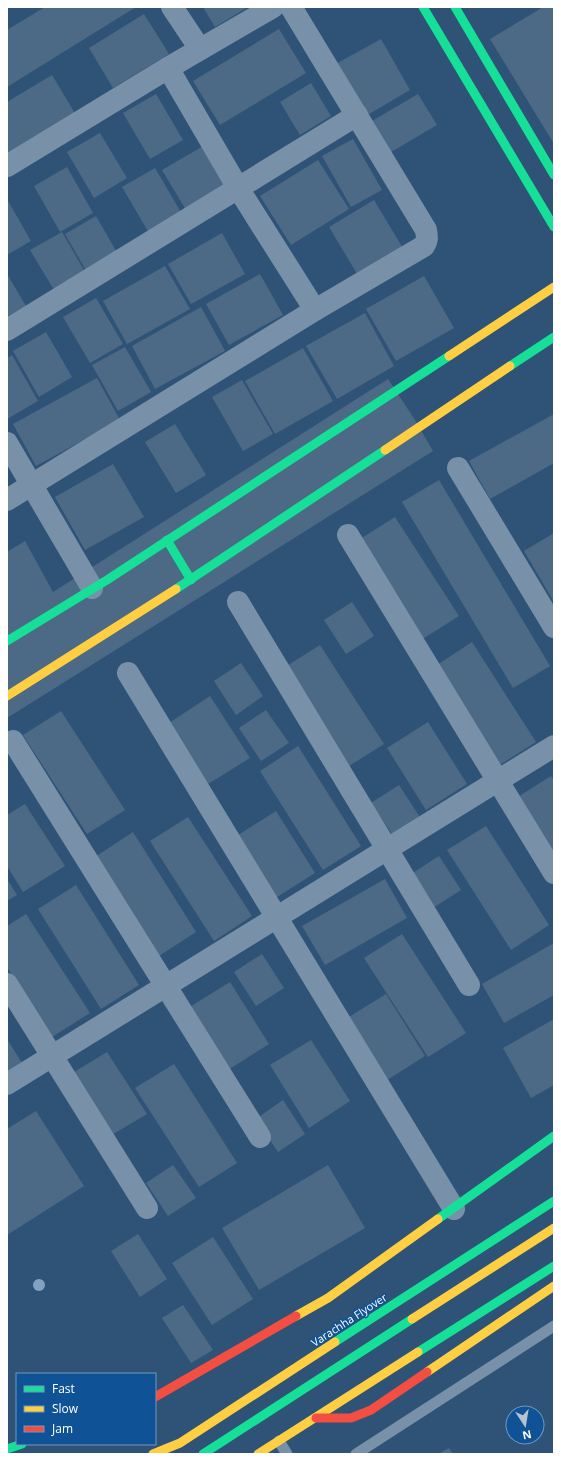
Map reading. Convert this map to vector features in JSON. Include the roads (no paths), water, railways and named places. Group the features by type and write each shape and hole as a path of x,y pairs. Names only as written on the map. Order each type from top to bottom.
{"street":[{"path":"172,7 200,49"},
{"path":"7,166 168,68 273,7"},
{"path":"7,500 315,310 424,246 427,242 428,237 426,230 291,7"},
{"path":"422,7 554,227"},
{"path":"455,7 554,174"},
{"path":"168,68 238,188 315,310"},
{"path":"7,330 356,114"},
{"path":"7,641 167,540 554,287"},
{"path":"7,696 191,580 554,337"},
{"path":"7,443 92,588"},
{"path":"458,468 554,627"},
{"path":"348,535 554,873"},
{"path":"167,540 191,580"},
{"path":"238,602 469,985"},
{"path":"128,673 454,1209"},
{"path":"14,741 260,1137"},
{"path":"7,1084 554,746"},
{"path":"7,984 147,1208"},
{"path":"156,1396 328,1298 554,1136"},
{"name":"Varachha Flyover","path":"153,1454 180,1443 554,1201"},
{"path":"203,1454 554,1228"},
{"path":"258,1454 554,1266"},
{"path":"316,1418 351,1418 371,1410 554,1286"},
{"path":"7,1449 19,1445"}],"lane":[{"path":"356,1454 554,1326"},
{"path":"279,1441 287,1454"}]}
